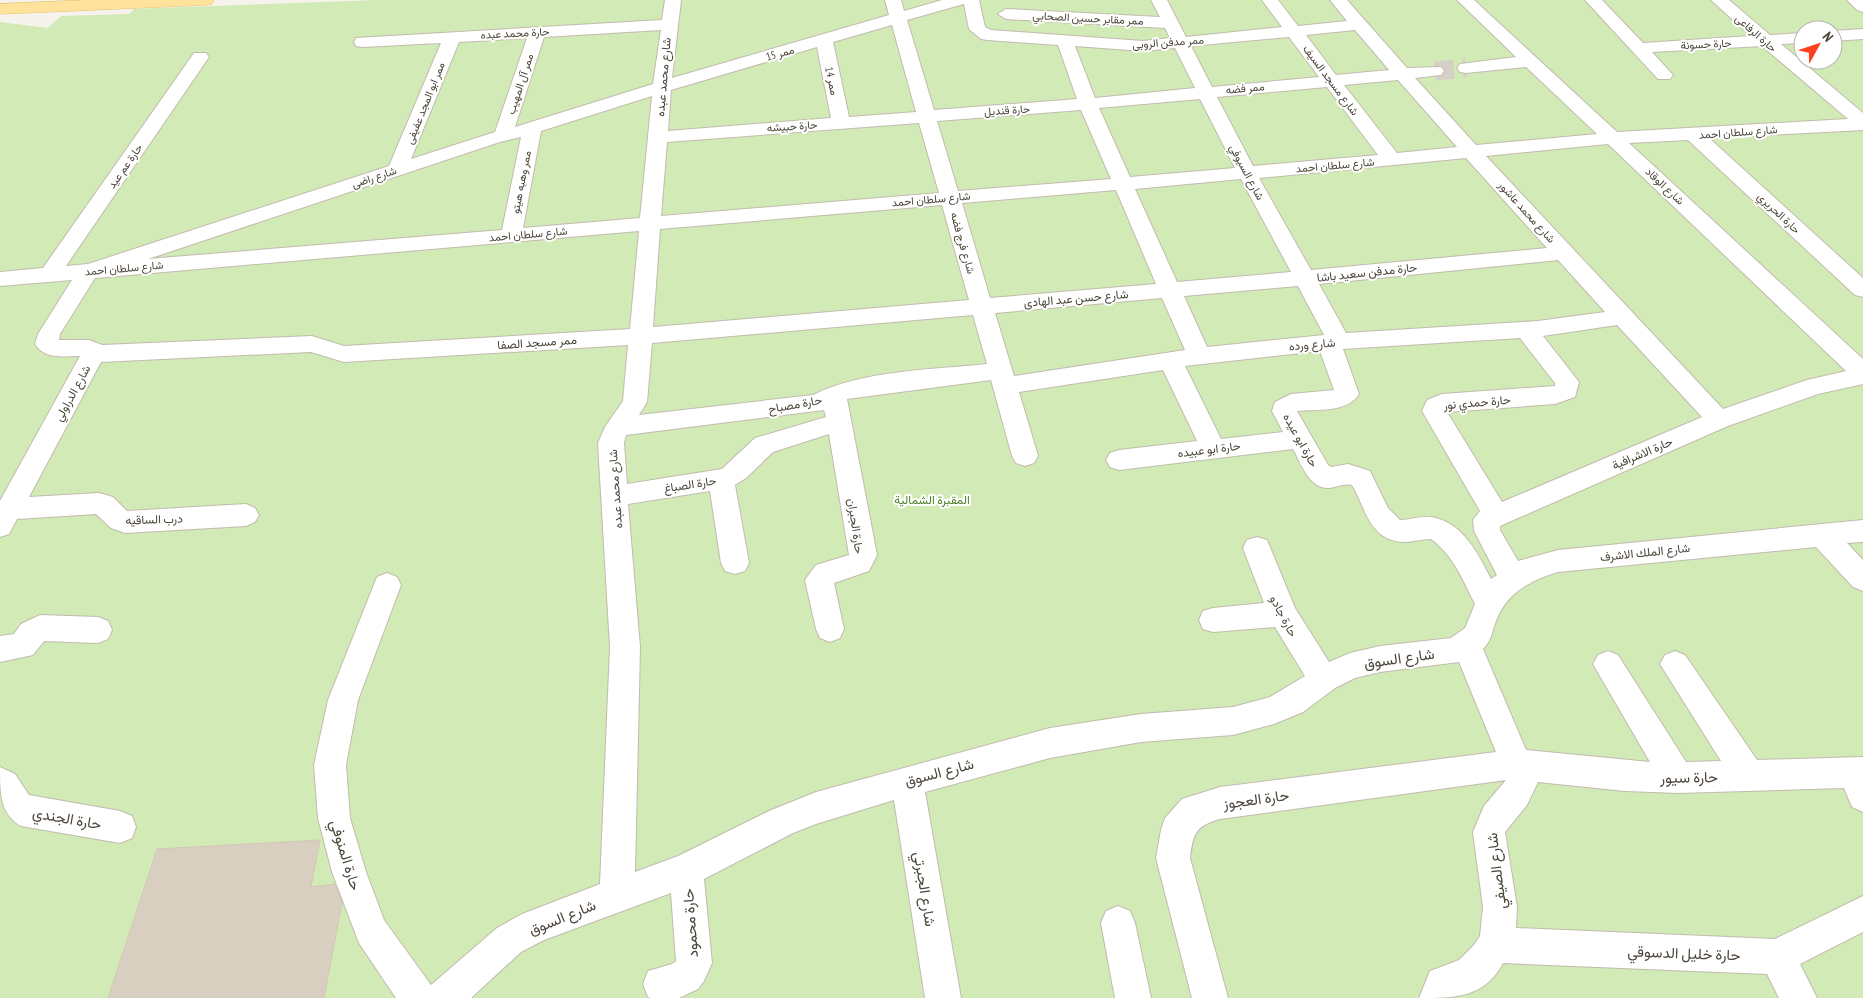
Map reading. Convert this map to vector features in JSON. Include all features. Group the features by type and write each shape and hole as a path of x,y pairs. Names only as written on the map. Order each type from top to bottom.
{"main road":[{"path":"0,9 206,0"}],"street":[{"name":"شارع محمد عبده","path":"617,896 625,647 611,443 635,402 662,87 668,25 673,0"},
{"name":"ممر 15","path":"662,87 824,40 896,9 959,0"},
{"name":"ممر مدفن الروبى","path":"971,0 977,29 982,34 1065,41 1143,46 1360,25"},
{"name":"شارع السيوفي","path":"1159,0 1247,173 1306,278 1334,342"},
{"name":"شارع مسجد السيف","path":"1270,0 1392,160"},
{"name":"شارع محمد عاشور","path":"1338,0 1401,74 1622,317 1719,420"},
{"name":"شارع الوقاد","path":"1465,0 1863,373"},
{"path":"1593,0 1664,75"},
{"name":"حارة الرفاعى","path":"1719,0 1863,124"},
{"path":"1854,0 1863,7"},
{"name":"شارع فرج فضه","path":"896,9 1025,456"},
{"name":"ممر مقابر حسين الصحابي","path":"1006,14 1171,23"},
{"name":"حارة محمد عبده","path":"362,42 668,25"},
{"name":"ممر آل المهيب","path":"503,135 537,32"},
{"path":"1843,35 1863,34"},
{"name":"ممر ابو المجد عفيفى","path":"397,170 452,37"},
{"name":"حارة حسونة","path":"1638,48 1793,39"},
{"name":"ممر 14","path":"824,40 841,122"},
{"path":"1065,41 1088,104 1199,356"},
{"name":"حارة عم عيد","path":"49,275 200,57"},
{"path":"1466,68 1532,61"},
{"path":"1401,74 1435,71"},
{"name":"ممر فضه","path":"1088,104 1401,74"},
{"name":"شارع راضى","path":"88,272 503,135 532,128 662,87"},
{"name":"حارة قنديل","path":"926,115 1088,104"},
{"name":"حارة حبيشه","path":"658,137 926,115"},
{"name":"شارع سلطان احمد","path":"0,279 1247,173 1614,138 1863,124"},
{"name":"ممر وهبه هيتو","path":"511,235 532,128"},
{"name":"حارة الحريري","path":"1694,135 1863,290"},
{"name":"حارة مدفن سعيد باشا","path":"1170,290 1564,253"},
{"name":"شارع الدراولي","path":"5,518 93,354 93,349 89,348 52,348 47,344 49,334 88,272"},
{"name":"شارع حسن عبد الهادى","path":"981,306 1170,290"},
{"name":"ممر مسجد الصفا","path":"93,354 312,344 344,354 640,336 981,306"},
{"name":"شارع ورده","path":"1002,379 1334,342 1526,329 1622,317"},
{"name":"حارة حمدي نور","path":"1496,515 1434,411 1436,406 1442,403 1555,395 1566,391 1567,382 1526,329"},
{"name":"حارة ابو عيده","path":"1334,342 1347,394 1342,398 1287,405 1284,411 1300,439 1324,477 1348,474 1361,478 1388,526 1400,531 1430,528 1452,539 1489,602"},
{"path":"1170,359 1213,449"},
{"name":"حارة الاشرافية","path":"1496,515 1719,420 1814,386 1863,376"},
{"name":"حارة مصباح","path":"619,427 811,404 859,386 1002,379"},
{"name":"حارة الجبران","path":"830,629 819,580 826,573 859,563 863,555 834,395"},
{"name":"حارة الصباغ","path":"616,496 721,479 736,473 754,452 764,445 838,422"},
{"name":"حارة ابو عبيده","path":"1119,460 1300,439"},
{"path":"721,479 735,563"},
{"name":"درب الساقيه","path":"5,518 99,503 108,506 117,519 125,522 246,516"},
{"path":"1496,515 1486,520 1486,527 1513,578"},
{"name":"شارع الملك الاشرف","path":"1467,645 1478,635 1482,618 1489,602 1499,589 1513,578 1542,564 1863,531"},
{"path":"1822,535 1863,580"},
{"name":"حارة جادو","path":"1257,548 1282,614 1300,647 1324,679"},
{"name":"حارة المنوفي","path":"387,585 343,700 330,765 334,818 349,872 371,931 418,998"},
{"path":"1213,620 1282,614"},
{"path":"0,649 23,646 31,633 40,628 98,630"},
{"name":"شارع السوق","path":"444,998 509,940 534,926 686,870 780,822 807,812 1004,754 1068,740 1141,728 1240,719 1292,702 1324,679 1364,661 1453,651 1467,645"},
{"name":"شارع الصيفي","path":"1437,998 1443,984 1474,972 1495,945 1500,932 1502,917 1489,832 1493,820 1518,795 1523,780 1467,645"},
{"path":"1608,664 1678,778"},
{"path":"1675,664 1748,775"},
{"name":"حارة سيور","path":"1516,764 1589,773 1678,778 1748,775 1860,780"},
{"name":"حارة العجوز","path":"1210,998 1173,858 1177,830 1194,810 1220,804 1516,764"},
{"name":"شارع الجبرتي","path":"907,781 943,998"},
{"name":"حارة الجندي","path":"0,782 5,785 12,802 21,810 120,827"},
{"name":"حارة محمود","path":"660,984 679,982 692,970 694,963 686,870"},
{"name":"حارة خليل الدسوقي","path":"1495,945 1777,957 1863,913"},
{"path":"1118,923 1133,998"},
{"path":"1777,957 1798,998"}],"green space":[{"name":"المقبرة الشمالية","path":"377,0 1863,0 1863,998 0,998 0,22 48,28 61,16 129,14 134,9"}],"building":[{"path":"320,840 311,887 335,884 342,903 324,998 108,998 157,849"}],"tunnel":[{"path":"1435,71 1466,68"}]}
